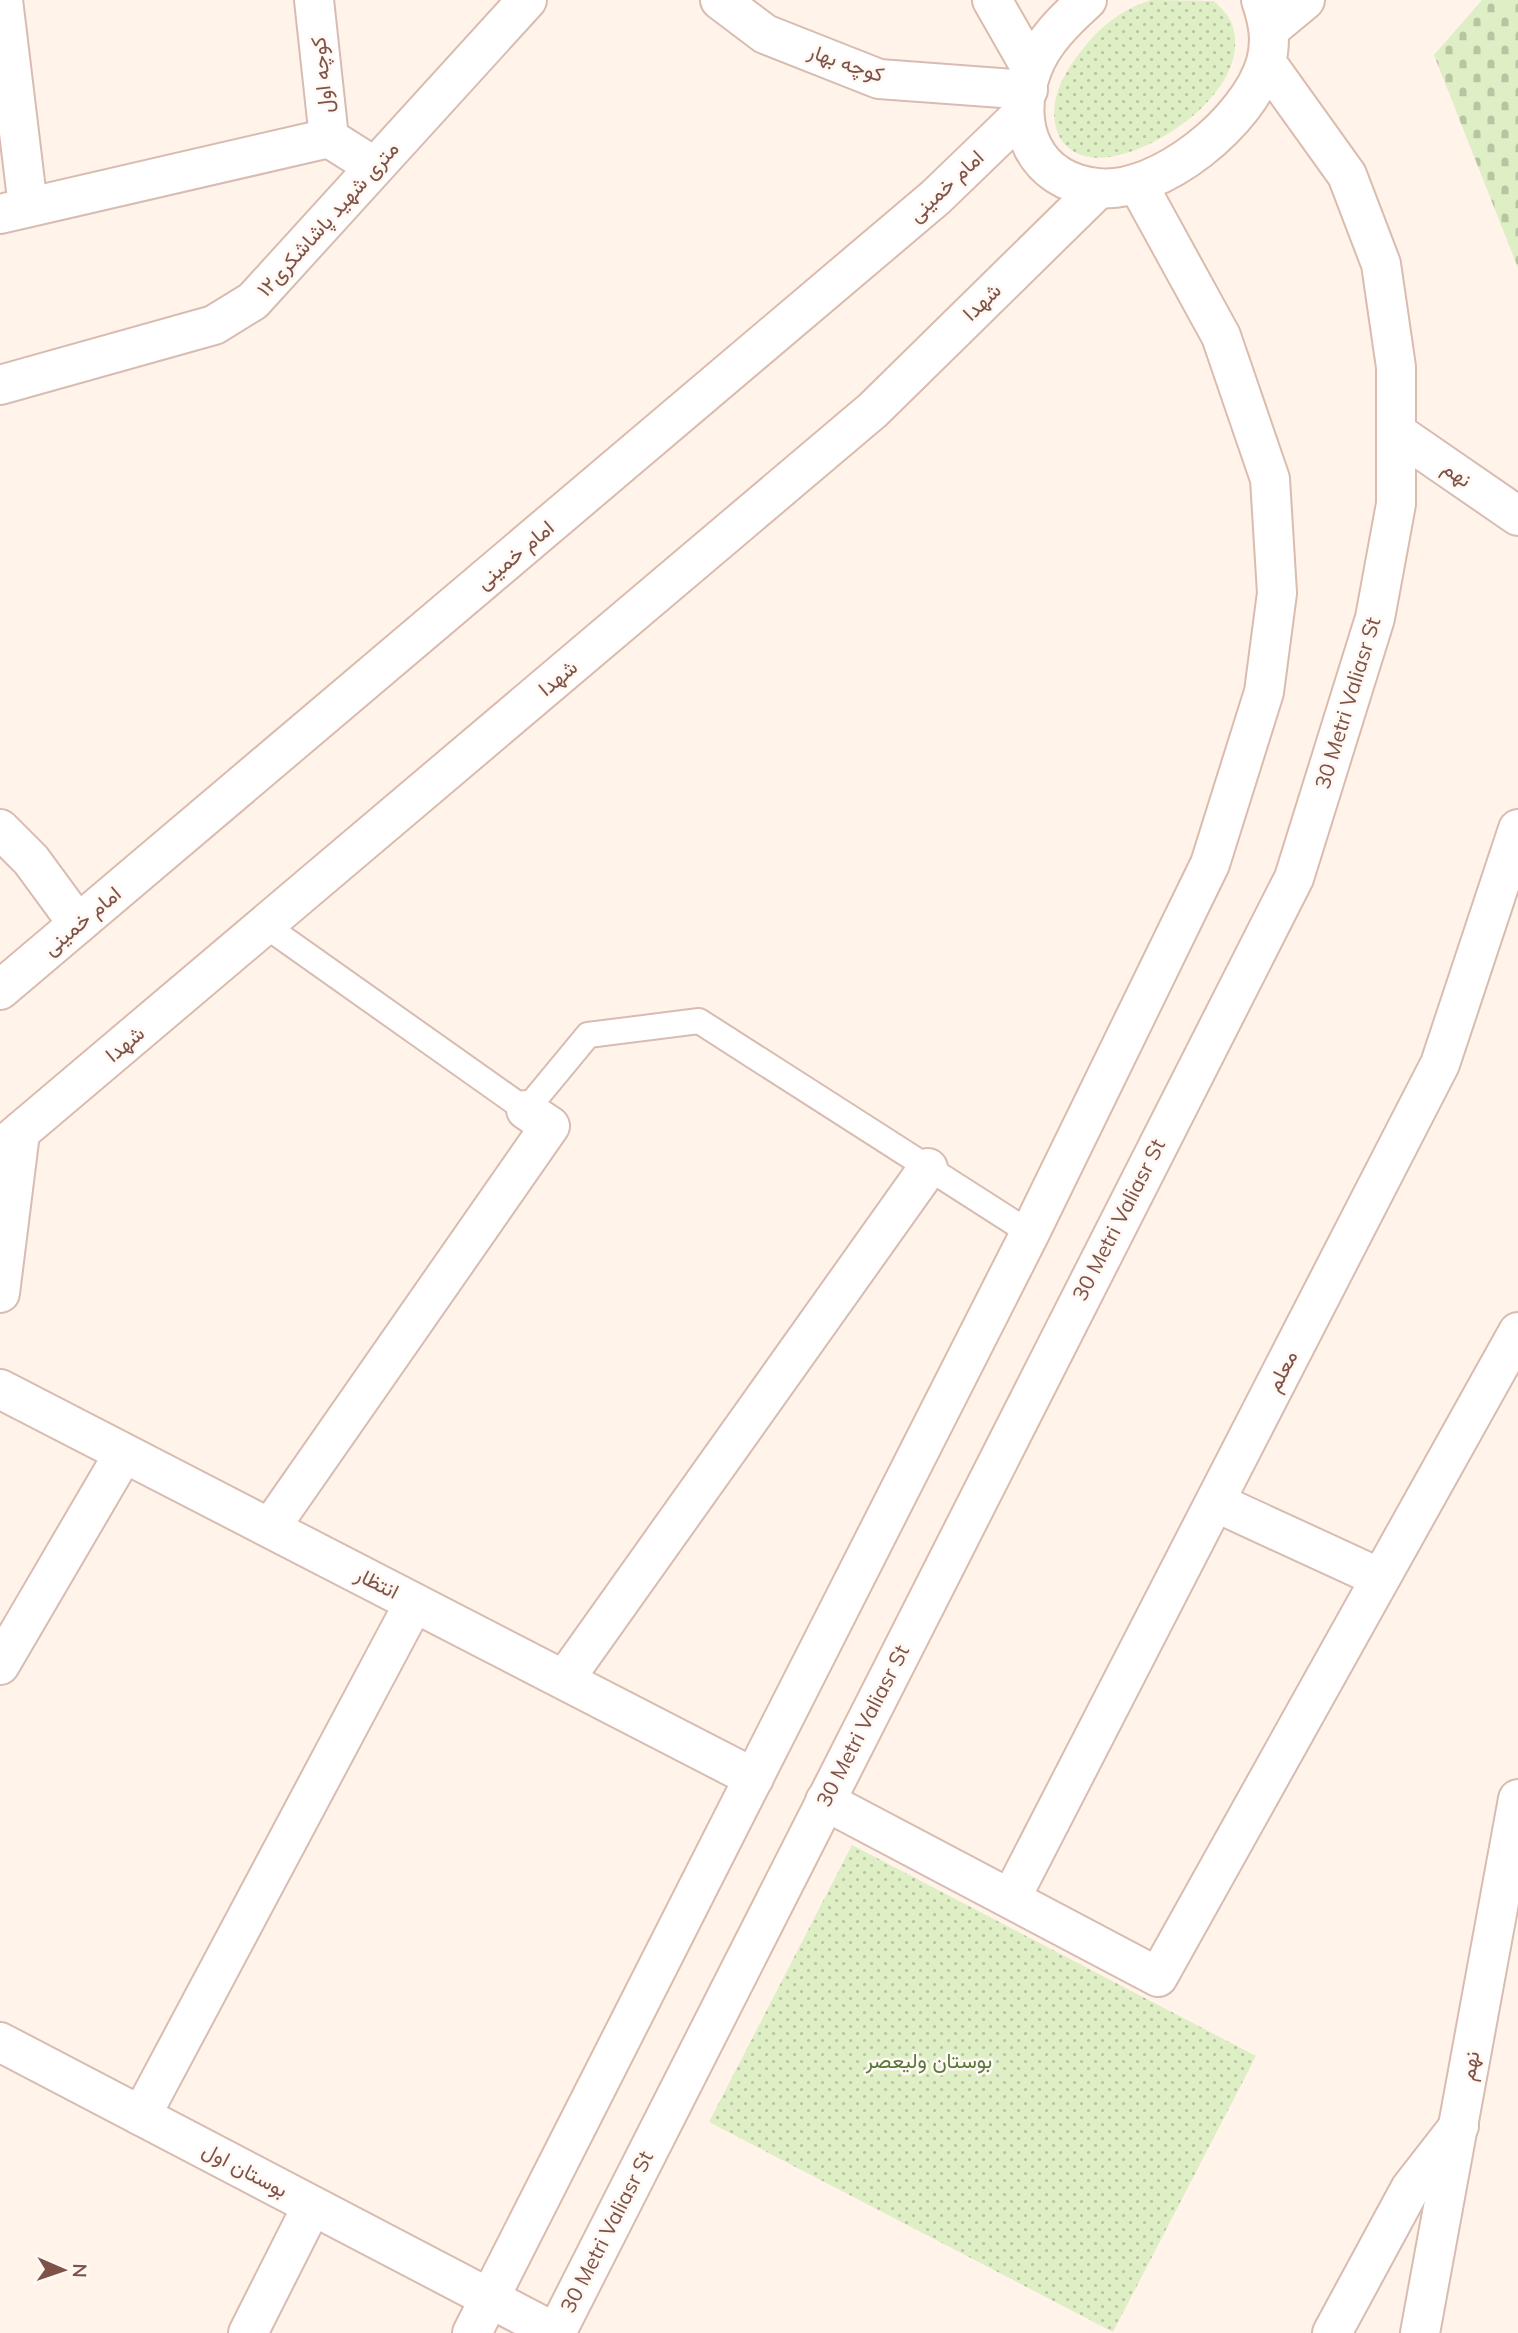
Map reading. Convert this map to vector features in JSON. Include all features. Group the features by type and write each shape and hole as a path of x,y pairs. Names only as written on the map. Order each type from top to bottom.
{"street":[{"path":"3,0 14,210 329,138"},
{"name":"کوچه اول","path":"314,0 329,138 375,167"},
{"name":"۱۲متری شهید پاشاشکری","path":"0,385 214,325 253,301 527,0"},
{"name":"کوچه بهار","path":"720,0 765,34 879,79 1027,91"},
{"path":"992,0 1027,91 1031,147 1047,168 1069,181 1099,188 1137,183 1173,167 1210,140 1250,100 1266,30 1305,0"},
{"name":"امام خمینی","path":"0,990 936,197 1027,91 1056,29 1087,0"},
{"name":"30 Metri Valiasr St","path":"556,2333 1294,878 1375,618 1396,505 1396,367 1381,264 1347,175 1266,30"},
{"path":"472,2333 1030,1234 1210,864 1264,692 1277,593 1270,479 1221,336 1137,183"},
{"name":"شهدا","path":"10,1141 873,410 1099,188"},
{"name":"نهم","path":"1396,432 1518,516"},
{"path":"0,829 31,860 78,924"},
{"name":"معلم","path":"1011,1898 1440,1064 1518,829"},
{"path":"270,1528 550,1126 526,1110"},
{"path":"0,1293 10,1141"},
{"path":"564,1680 928,1168"},
{"path":"825,1801 1158,1977 1518,1332"},
{"name":"انتظار","path":"0,1389 754,1778"},
{"path":"0,1665 124,1453"},
{"path":"1214,1502 1380,1578"},
{"path":"141,2116 414,1603"},
{"name":"نهم","path":"1420,2333 1518,1799"},
{"name":"بوستان اول","path":"0,2042 556,2333"},
{"path":"1332,2333 1410,2189 1459,2126"},
{"path":"248,2333 313,2206"}],"lane":[{"path":"266,926 526,1110 588,1035 699,1021 1030,1234"}],"green space":[{"path":"1151,0 1214,1 1231,22 1235,45 1230,68 1217,90 1199,110 1154,142 1109,157 1091,157 1076,153 1065,145 1058,134 1055,120 1058,90 1065,75 1081,51 1101,29 1124,12"},
{"path":"1482,0 1518,0 1518,268 1434,55"},
{"name":"بوستان ولیعصر","path":"852,1845 1256,2056 1113,2332 709,2122"}]}
